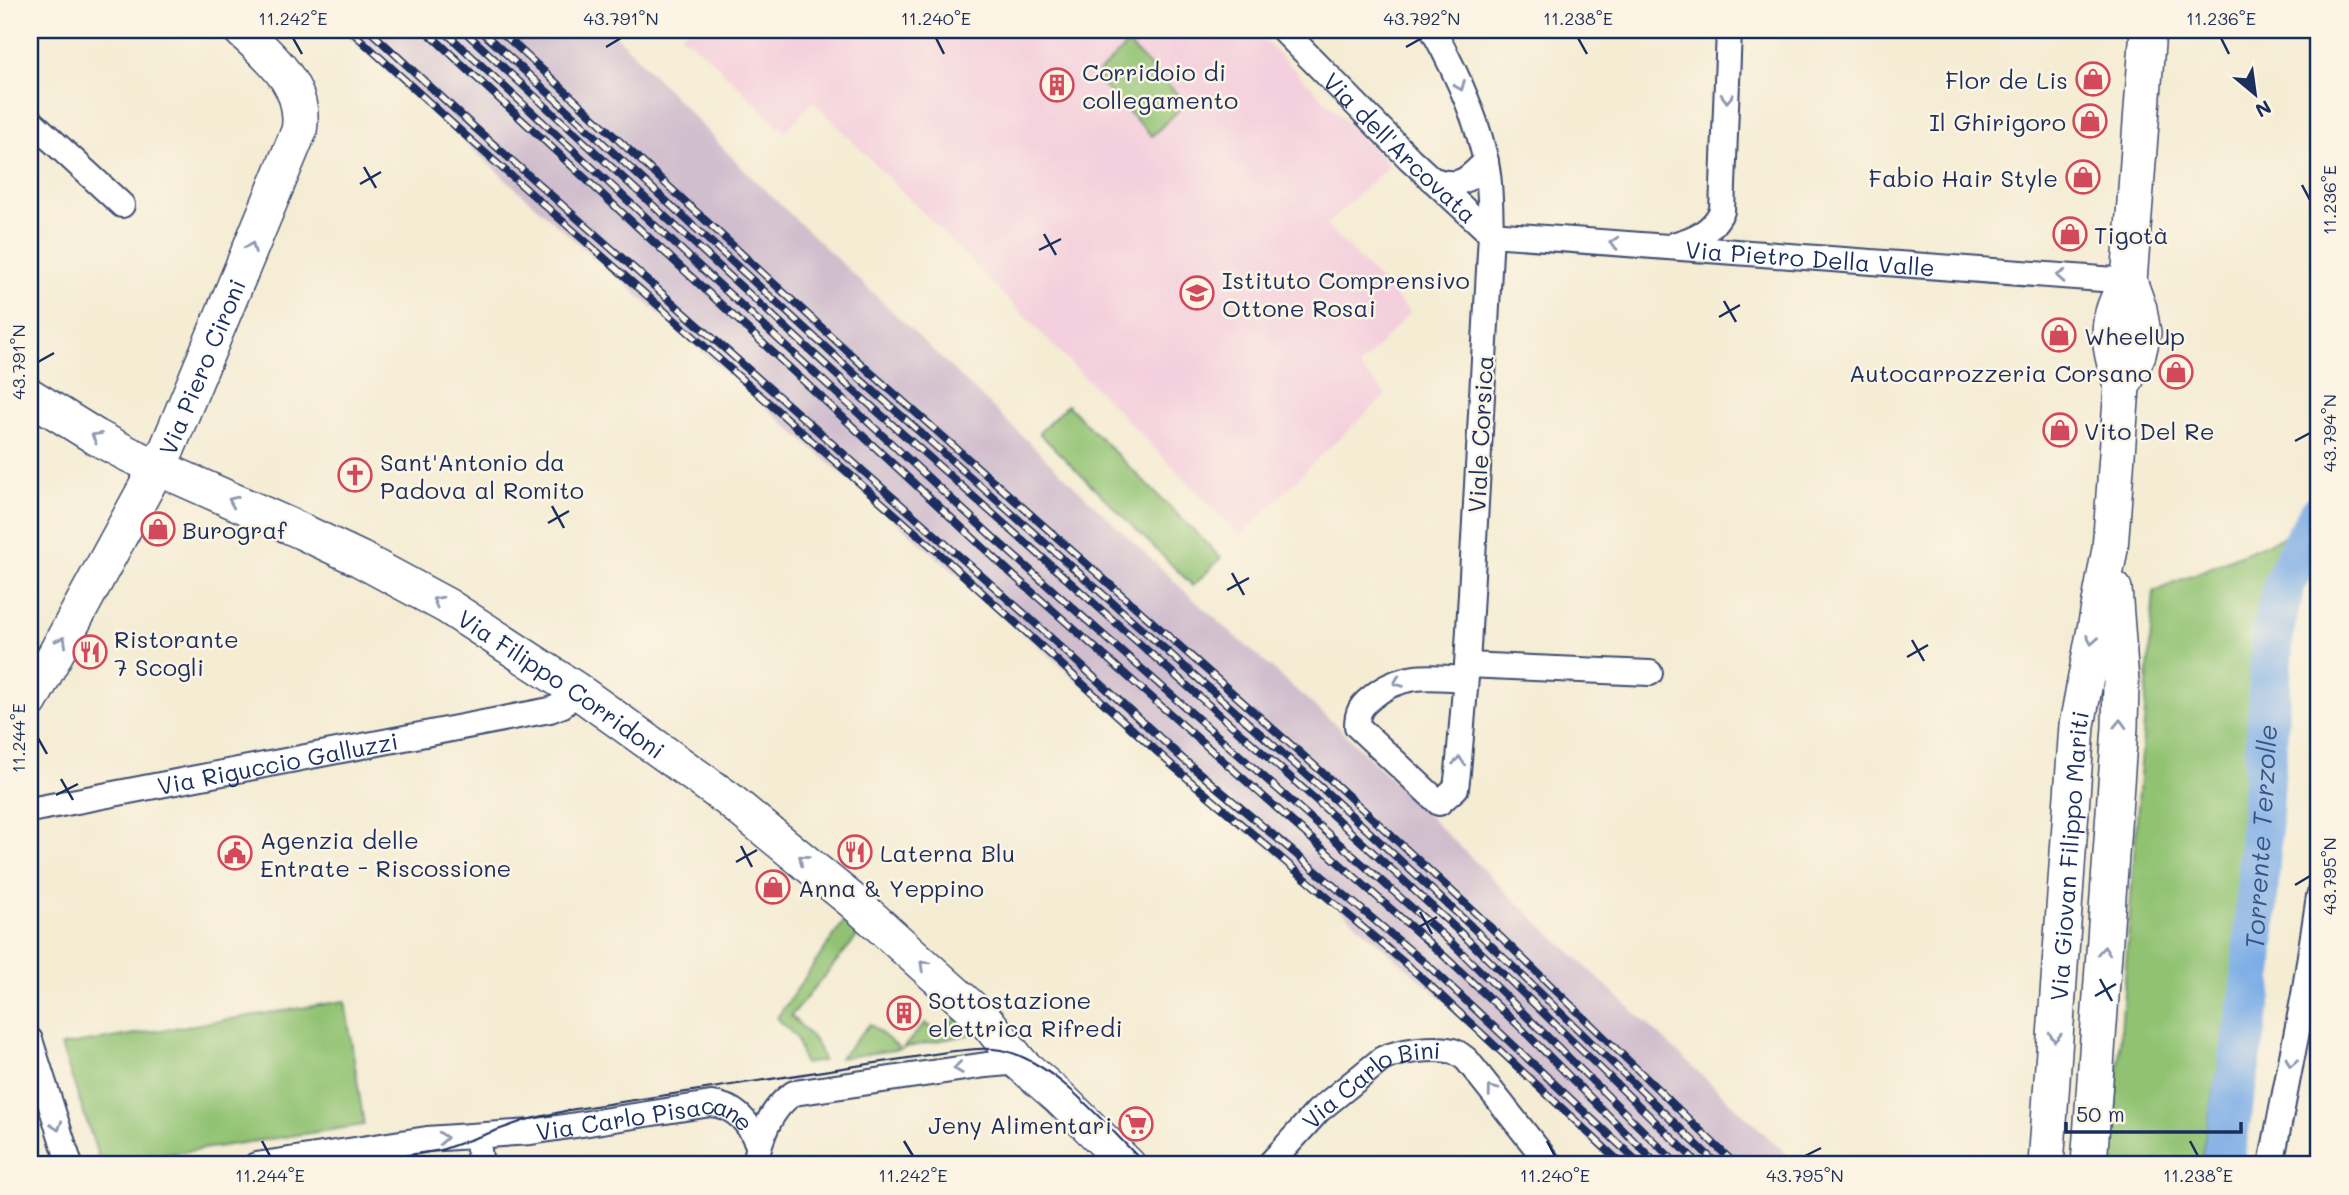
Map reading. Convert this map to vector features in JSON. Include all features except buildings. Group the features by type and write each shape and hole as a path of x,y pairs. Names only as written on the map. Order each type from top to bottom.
{"street":[{"name":"Via Piero Cironi","path":"30,701 168,447 299,131 300,113 286,75 241,30"},
{"name":"Via dell'Arcovata","path":"1283,30 1431,179 1491,234"},
{"name":"Viale Corsica","path":"1433,30 1460,87 1482,144 1489,186 1491,234 1466,672 1456,788 1439,803 1357,726 1361,707 1374,695 1402,679 1424,675 1466,672 1650,673"},
{"path":"1662,247 1702,235 1717,221 1722,211 1730,30"},
{"name":"Via Giovan Filippo Mariti","path":"2046,1165 2077,725 2110,549 2122,387 2138,354 2143,333 2139,309 2129,281 2148,30"},
{"path":"2146,67 2166,30"},
{"path":"30,120 122,205"},
{"path":"1431,179 1447,184 1457,183 1468,179 1486,161"},
{"name":"Via Pietro Della Valle","path":"1491,234 2129,281"},
{"name":"Via Filippo Corridoni","path":"30,396 96,438 360,559 458,612 564,682 727,799 806,861 894,936 988,1023 1026,1068 1128,1165"},
{"name":"Via Giovan Filippo Mariti","path":"2089,1165 2120,727 2118,627 2110,549"},
{"name":"Via Riguccio Galluzzi","path":"30,810 558,707 564,682"},
{"path":"2271,1165 2304,995 2319,896"},
{"path":"30,1040 70,1165"},
{"name":"Via Carlo Bini","path":"1269,1165 1318,1111 1382,1059 1403,1052 1452,1051 1460,1054 1478,1071 1550,1165"},
{"name":"Via Carlo Pisacane","path":"757,1157 774,1112 787,1098 802,1090 1002,1063 1026,1068"},
{"name":"Via Carlo Pisacane","path":"256,1165 427,1139 531,1132 711,1104 726,1107 744,1119 757,1157"},
{"path":"477,1136 481,1165"}],"shaded area":[{"path":"341,30 611,30 742,168 1191,597 1338,727 1505,891 1798,1165 1615,1165 1461,1015 531,202"},
{"name":"Istituto Comprensivo Ottone Rosai","path":"686,30 1254,30 1390,165 1326,225 1410,312 1359,367 1386,395 1316,460 1241,536 813,101 785,132 701,50 680,35"}],"green space":[{"path":"1128,44 1186,103 1152,136 1094,77"},
{"path":"1067,405 1221,558 1193,586 1039,433"},
{"path":"2283,537 2229,1012 2200,1165 2111,1165 2154,591"},
{"path":"845,920 860,933 791,1016 815,1041 823,1061 804,1064 796,1037 777,1018"},
{"path":"345,1001 364,1125 101,1164 61,1046"},
{"path":"960,1013 983,1032 903,1048 925,1023 935,1032 940,1028 945,1031"},
{"path":"870,1024 900,1049 840,1058"}],"waterway":[{"name":"Torrente Terzolle","path":"2222,1165 2251,995 2273,630 2284,585 2319,515"}],"tram line":[{"path":"357,1165 441,1150 526,1120 569,1110 974,1049 1001,1050 1021,1056 1041,1067 1079,1097 1146,1165"}],"railway":[{"path":"350,30 466,136 939,553 1174,767 1421,977 1623,1165"},
{"path":"369,30 474,127 1026,615 1183,759 1430,967 1641,1165"},
{"path":"425,30 1014,576 1443,955 1517,1024 1658,1165"},
{"path":"443,30 996,540 1454,945 1678,1165"},
{"path":"463,30 852,389 1316,800 1463,935 1700,1165"},
{"path":"480,30 861,380 1324,790 1471,926 1718,1165"},
{"path":"499,30 870,372 1332,781 1480,917 1736,1165"}],"place":[{"name":"Flor de Lis","path":"2093,79"},
{"name":"Corridoio di collegamento","path":"1057,85"},
{"name":"Il Ghirigoro","path":"2090,121"},
{"name":"Fabio Hair Style","path":"2083,177"},
{"name":"Tigotà","path":"2070,234"},
{"name":"Istituto Comprensivo Ottone Rosai","path":"1197,293"},
{"name":"WheelUp","path":"2059,335"},
{"name":"Autocarrozzeria Corsano","path":"2176,372"},
{"name":"Vito Del Re","path":"2060,430"},
{"name":"Sant'Antonio da Padova al Romito","path":"355,475"},
{"name":"Burograf","path":"158,529"},
{"name":"Ristorante 7 Scogli","path":"90,652"},
{"name":"Laterna Blu","path":"855,852"},
{"name":"Agenzia delle Entrate - Riscossione","path":"235,853"},
{"name":"Anna & Yeppino","path":"773,887"},
{"name":"Sottostazione elettrica Rifredi","path":"904,1013"},
{"name":"Jeny Alimentari","path":"1136,1124"}]}
